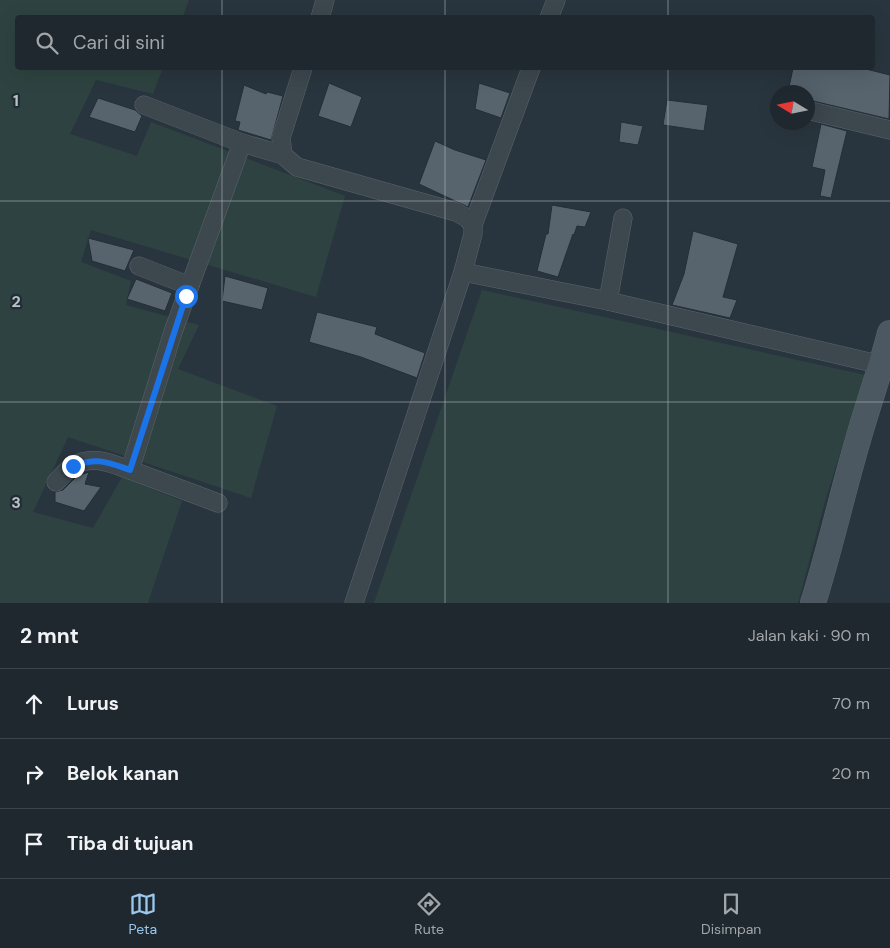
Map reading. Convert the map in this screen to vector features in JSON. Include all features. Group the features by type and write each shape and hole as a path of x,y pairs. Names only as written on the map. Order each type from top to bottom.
{"street":[{"path":"321,15 325,0"},
{"path":"550,15 556,0"},
{"path":"283,155 281,138 302,70"},
{"path":"354,603 463,272 473,234 473,226 530,70"},
{"path":"144,105 242,143 283,155 298,166 456,212 467,218 473,226"},
{"path":"815,112 890,130"},
{"path":"130,470 170,341 242,143"},
{"path":"608,301 623,218"},
{"path":"138,266 190,286"},
{"path":"463,272 608,301 882,365"},
{"path":"813,603 829,552 857,441 882,365 890,333"},
{"path":"56,482 73,466 84,461 99,460 218,503"}],"green space":[{"path":"0,0 189,0 184,15 15,15 15,70 162,70 153,94 96,80 70,134 137,156 151,122 345,196 316,297 91,230 81,262 131,281 126,305 199,325 178,369 277,406 251,498 68,437 33,512 93,528 122,477 182,501 148,603 0,603"},
{"path":"482,290 865,375 826,498 798,603 374,603"}],"building":[{"path":"793,70 870,70 890,75 889,119 815,101 815,85 789,85"},
{"path":"329,83 362,97 351,127 318,116"},
{"path":"479,83 510,93 501,118 475,109"},
{"path":"244,85 266,94 267,92 283,96 271,140 238,130 240,122 235,121"},
{"path":"98,98 135,110 142,116 135,132 89,117"},
{"path":"667,100 708,105 704,131 663,125"},
{"path":"621,122 643,126 638,145 619,142"},
{"path":"821,124 847,131 831,198 820,196 825,170 812,167"},
{"path":"435,141 486,160 468,207 419,184"},
{"path":"552,205 591,212 585,227 577,226 558,277 537,271 546,234 548,234"},
{"path":"693,231 738,244 723,297 737,300 730,318 672,305 684,274"},
{"path":"88,238 134,250 125,271 92,261"},
{"path":"225,276 268,288 262,310 222,301"},
{"path":"136,279 172,293 165,311 127,299"},
{"path":"317,312 377,327 375,334 425,353 417,378 361,357 309,342"},
{"path":"89,472 85,484 101,487 84,511 55,502 55,492 63,490 77,476"}],"route":[{"path":"73,466 84,461 99,460 130,470 186,296"}]}
